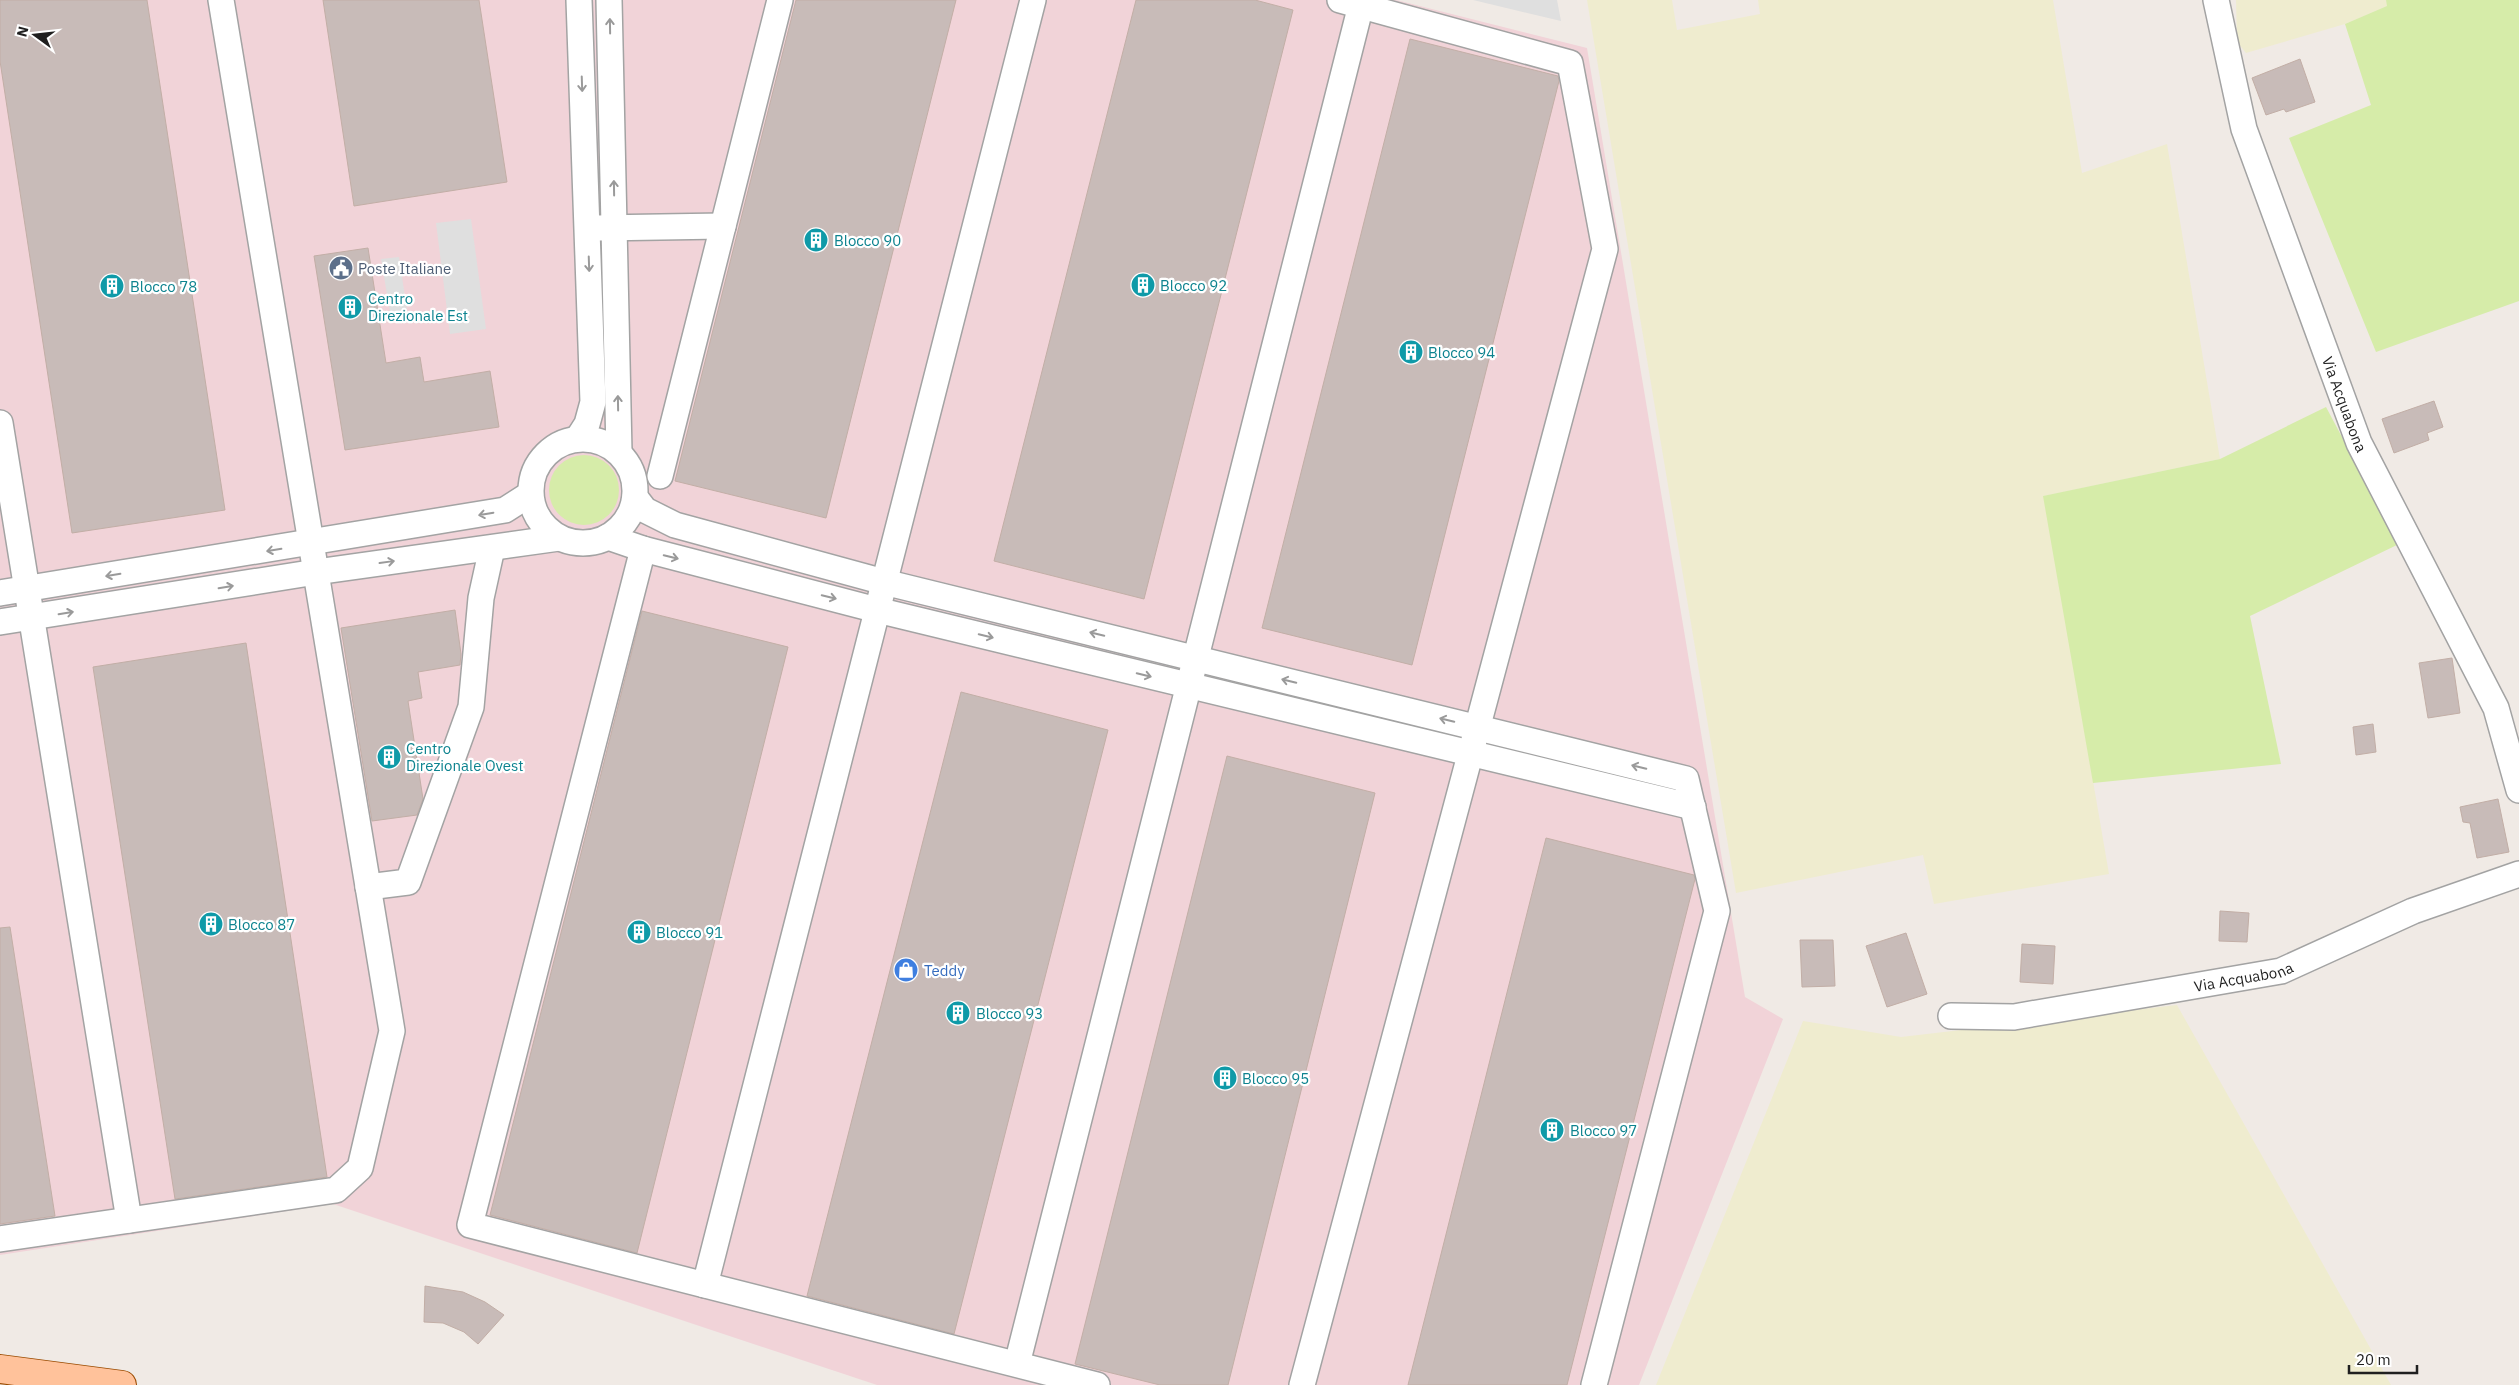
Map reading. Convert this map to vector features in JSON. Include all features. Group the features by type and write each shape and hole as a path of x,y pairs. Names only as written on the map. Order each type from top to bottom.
{"main road":[{"path":"0,1369 122,1385"}],"street":[{"path":"0,1239 336,1190 360,1168 392,1031 221,0"},
{"path":"578,438 587,424 593,402 579,0"},
{"path":"609,0 618,452"},
{"path":"660,476 780,0"},
{"path":"705,1285 1032,0"},
{"name":"Via Acquabona","path":"2216,0 2244,129 2359,443 2496,708 2519,790"},
{"path":"1016,1364 1195,658 1350,3 1570,63 1605,250 1302,1385"},
{"path":"588,228 723,226"},
{"path":"0,423 129,1220"},
{"path":"578,438 605,443 618,452 628,465 634,481 635,497 630,513 621,527 608,537 593,543 576,543 559,538 544,527 534,512 530,494 532,476 540,460 553,447 578,438"},
{"path":"0,593 311,544 505,510 530,494"},
{"path":"635,497 645,510 675,525 884,582 1686,779 1717,911 1594,1385"},
{"path":"608,537 643,549 877,610 1693,808"},
{"path":"0,622 316,572 559,538"},
{"path":"368,887 408,882 471,706 481,598 492,548"},
{"path":"643,549 470,1225 1097,1385"},
{"path":"464,551 481,598"},
{"name":"Via Acquabona","path":"1952,1016 2014,1017 2281,972 2413,911 2519,874"}],"shaded area":[{"path":"0,0 1396,0 1587,48 1745,997 1783,1019 1639,1385 877,1385 333,1204 0,1255"},
{"path":"1473,0 1557,0 1561,21"},
{"path":"1587,0 1672,0 1677,30 1760,14 1758,0 2053,0 2082,173 2167,144 2220,459 2044,496 2109,874 1934,904 1923,855 1736,893"},
{"path":"2236,0 2386,0 2388,6 2345,24 2246,53 2237,42"},
{"path":"471,219 486,329 450,334 436,223"},
{"path":"399,257 407,310 390,312 381,259"},
{"path":"2177,1005 2391,1385 1656,1385 1803,1021 1901,1037"}],"green space":[{"path":"2386,0 2519,0 2519,301 2376,352 2289,138 2371,105 2345,24 2387,6"},
{"path":"2326,407 2399,544 2250,616 2281,764 2093,783 2043,496 2220,459"},
{"path":"591,455 604,461 613,470 617,476 619,490 617,504 609,515 598,523 577,525 570,523 559,515 551,504 549,483 551,476 559,465 570,457"}],"building":[{"name":"Blocco 78","path":"0,0 147,0 225,510 72,533 0,61"},
{"path":"323,0 479,0 507,182 354,206"},
{"name":"Blocco 90","path":"796,0 956,0 826,518 675,481"},
{"name":"Blocco 92","path":"1136,0 1255,0 1293,10 1144,599 994,561"},
{"name":"Blocco 94","path":"1410,39 1558,76 1559,81 1412,665 1262,628"},
{"path":"2300,59 2315,102 2286,112 2284,109 2266,115 2252,78"},
{"name":"Centro Direzionale Est","path":"368,248 386,363 420,357 424,382 490,371 499,427 345,450 314,256"},
{"path":"2434,401 2443,427 2427,433 2429,440 2394,453 2382,419"},
{"name":"Centro Direzionale Ovest","path":"455,610 461,654 460,665 418,672 422,698 408,701 423,799 417,815 372,821 341,628"},
{"name":"Blocco 91","path":"642,611 788,647 637,1253 490,1215"},
{"name":"Blocco 87","path":"246,643 327,1177 175,1199 93,667"},
{"path":"2452,658 2460,713 2428,718 2419,663"},
{"name":"Blocco 93","path":"961,692 1108,730 954,1334 807,1296"},
{"path":"2373,724 2376,752 2356,755 2353,727"},
{"name":"Blocco 95","path":"1227,756 1375,793 1228,1385 1160,1385 1075,1364"},
{"path":"2498,799 2509,852 2477,858 2470,823 2463,822 2460,807"},
{"name":"Blocco 97","path":"1546,838 1694,875 1695,879 1567,1385 1408,1385"},
{"path":"2220,911 2249,913 2247,942 2219,941"},
{"path":"10,927 55,1216 0,1224 0,928"},
{"path":"1906,933 1927,994 1887,1007 1866,946"},
{"path":"1800,940 1833,940 1835,986 1802,987"},
{"path":"2022,944 2055,946 2053,984 2020,982"},
{"path":"425,1286 463,1292 485,1302 504,1315 478,1344 464,1332 443,1323 424,1322"}],"place":[{"name":"Blocco 90","path":"816,240"},
{"name":"Poste Italiane","path":"341,268"},
{"name":"Blocco 92","path":"1143,285"},
{"name":"Blocco 78","path":"112,286"},
{"name":"Centro Direzionale Est","path":"350,307"},
{"name":"Blocco 94","path":"1411,352"},
{"name":"Centro Direzionale Ovest","path":"389,757"},
{"name":"Blocco 87","path":"211,924"},
{"name":"Blocco 91","path":"639,932"},
{"name":"Teddy","path":"906,970"},
{"name":"Blocco 93","path":"958,1013"},
{"name":"Blocco 95","path":"1225,1078"},
{"name":"Blocco 97","path":"1552,1130"}]}
